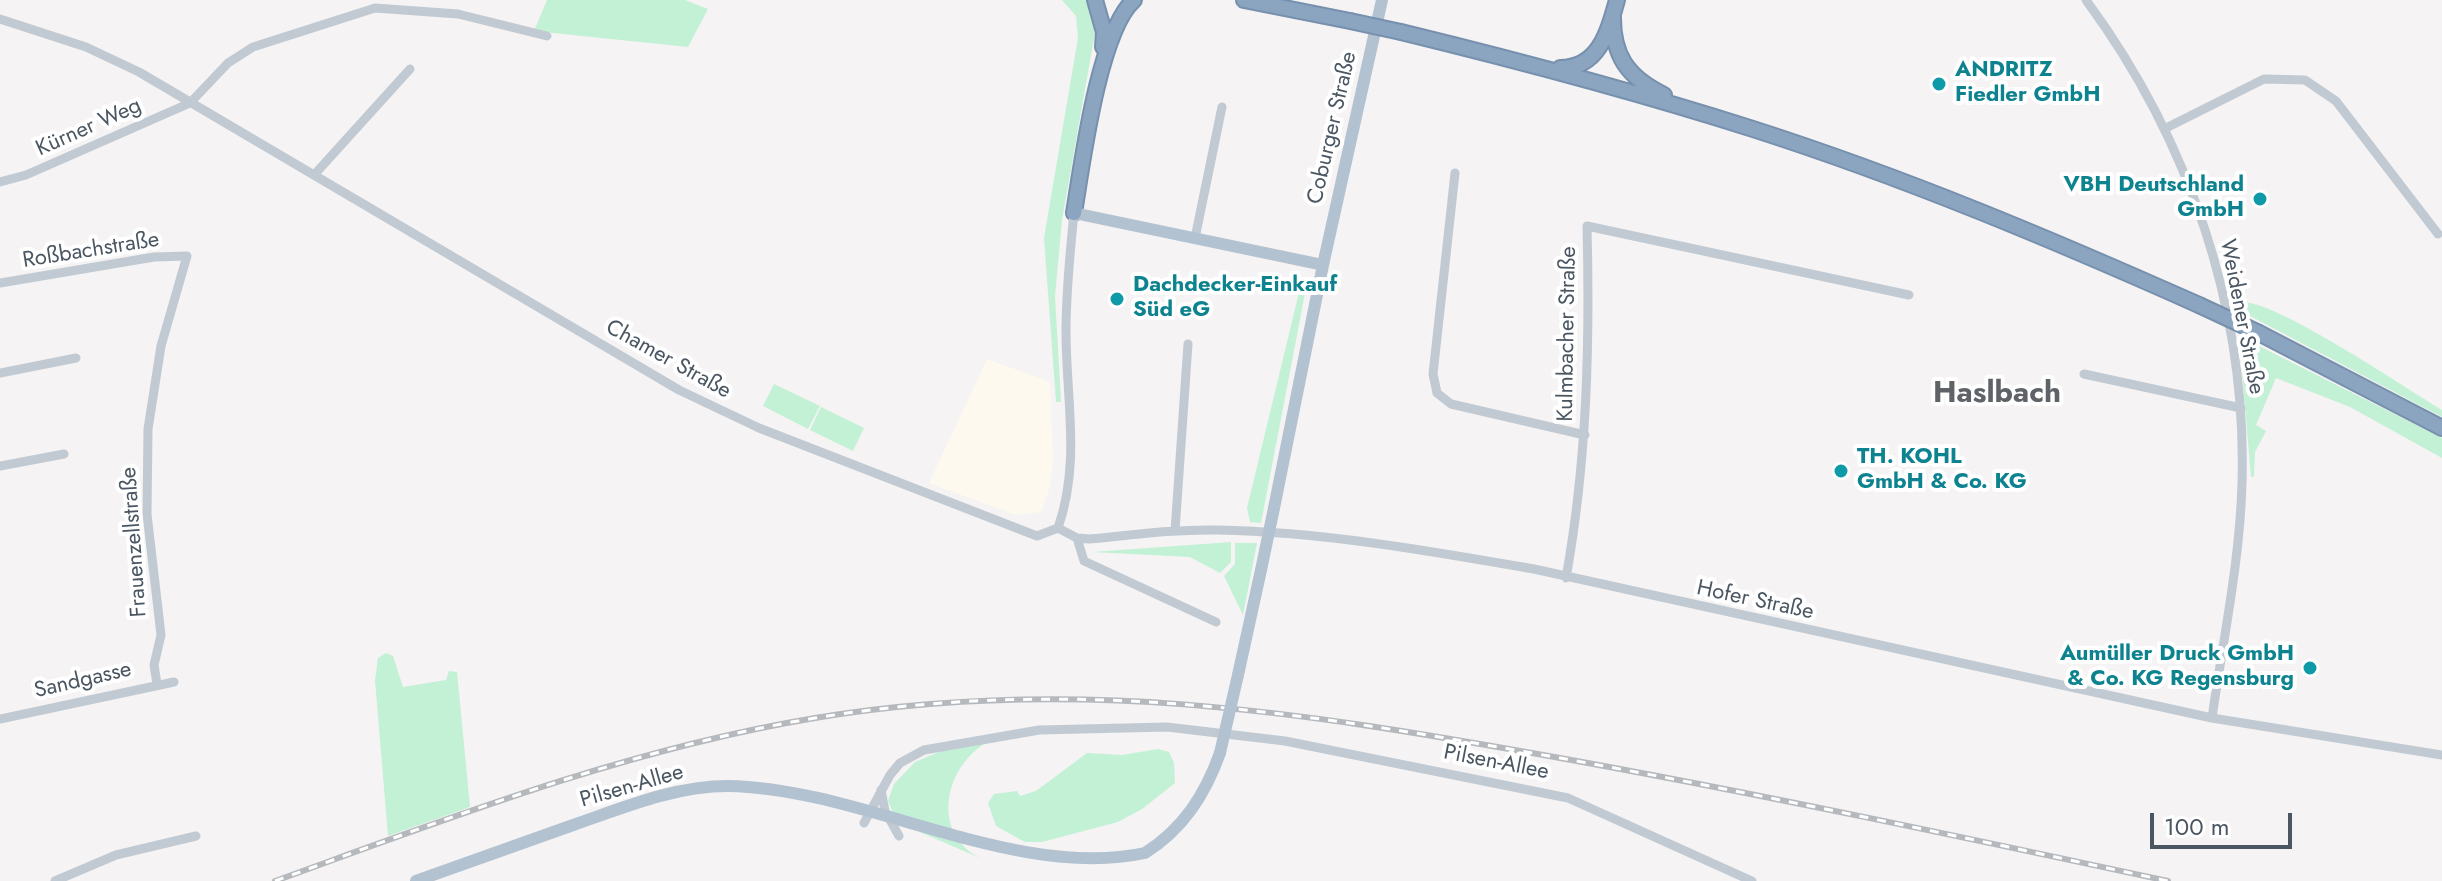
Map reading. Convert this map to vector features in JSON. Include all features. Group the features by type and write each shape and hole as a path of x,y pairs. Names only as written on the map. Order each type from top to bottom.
{"highway":[{"path":"1095,0 1104,32 1101,76"},
{"path":"1074,213 1101,76 1116,24 1134,0"},
{"path":"1244,0 1401,32 1548,68 1700,113 1941,196 2199,305 2442,428"},
{"path":"1548,68 1571,68 1589,61 1602,42 1615,7"},
{"path":"1615,7 1614,40 1624,67 1644,85 1700,113"}],"main road":[{"name":"Coburger Straße","path":"1323,265 1382,0"},
{"path":"1074,213 1323,265 1220,753 1203,792 1181,823 1144,853 1106,871"},
{"name":"Pilsen-Allee","path":"416,881 630,805 700,788 751,788 801,800 914,842"}],"street":[{"name":"Weidener Straße","path":"2086,0 2122,50 2166,128 2190,183 2213,256 2231,335 2241,408 2242,485 2236,556 2212,718"},
{"path":"190,103 228,63 253,47 375,8 458,14 547,36"},
{"name":"Chamer Straße","path":"0,19 86,47 190,103 679,390 718,409 1025,534 1045,536 1058,528"},
{"path":"314,175 410,69"},
{"path":"2166,128 2264,79 2305,80 2336,101 2438,234"},
{"name":"Kürner Weg","path":"0,182 26,175 190,103"},
{"path":"1195,238 1222,107"},
{"path":"1455,173 1433,374 1437,393 1451,404 1585,435"},
{"path":"1074,213 1066,331 1072,453 1058,528 1077,538 1084,561 1216,622"},
{"name":"Kulmbacher Straße","path":"1566,578 1585,435 1589,352 1587,226 1909,295"},
{"name":"Roßbachstraße","path":"0,283 154,257 187,256"},
{"name":"Frauenzellstraße","path":"157,684 154,665 161,635 147,514 148,429 161,346 187,256"},
{"path":"1175,531 1188,344"},
{"path":"0,373 76,358"},
{"path":"2084,374 2241,408"},
{"path":"0,466 64,454"},
{"name":"Hofer Straße","path":"1077,538 1175,531 1254,532 1396,547 1566,578 2212,718 2442,755"},
{"name":"Sandgasse","path":"0,719 174,682"},
{"name":"Pilsen-Allee","path":"864,823 881,790 900,763 943,745 1066,728 1167,727 1285,741 1536,790 1588,805 1748,879"},
{"path":"881,790 885,811 899,836"},
{"path":"55,881 116,855 196,836"}],"shaded area":[{"path":"987,359 1050,382 1053,460 1050,487 1041,512 1016,515 929,483"}],"green space":[{"path":"547,0 685,0 708,9 688,47 534,31"},
{"path":"1062,0 1088,0 1096,27 1062,220 1055,296 1061,402 1056,402 1044,238 1078,38 1076,16"},
{"path":"1301,284 1305,292 1261,523 1250,522 1247,508"},
{"path":"2244,302 2286,317 2343,348 2442,410 2442,417 2235,308"},
{"path":"2239,336 2442,438 2442,458 2350,407 2276,378 2256,425 2266,431 2255,452 2254,477 2251,477"},
{"path":"774,384 820,406 808,429 763,406"},
{"path":"821,407 864,428 853,451 810,430"},
{"path":"1231,542 1231,562 1220,573 1190,557 1092,552"},
{"path":"1235,543 1257,543 1243,615 1224,576 1235,564"},
{"path":"386,653 393,656 403,687 446,680 449,671 457,672 470,807 388,836 375,680 378,658"},
{"path":"986,743 961,768 949,800 949,817 954,833 964,847 980,858 906,826 894,815 888,801 894,784 915,762 941,751"},
{"path":"1158,749 1169,752 1174,763 1175,783 1142,809 1118,822 1042,842 1025,842 996,826 988,803 994,794 1017,791 1020,796 1036,791 1087,753 1122,755"}],"railway":[{"path":"275,881 541,787 745,731 910,706 1002,700 1184,704 1364,725 1782,800 2168,881"}],"place":[{"name":"ANDRITZ Fiedler GmbH","path":"1939,84"},
{"name":"VBH Deutschland GmbH","path":"2260,199"},
{"name":"Dachdecker-Einkauf Süd eG","path":"1117,299"},
{"name":"TH. KOHL GmbH & Co. KG","path":"1841,471"},
{"name":"Aumüller Druck GmbH & Co. KG Regensburg","path":"2310,668"}],"district":[{"name":"Haslbach","path":"1997,395"}]}
